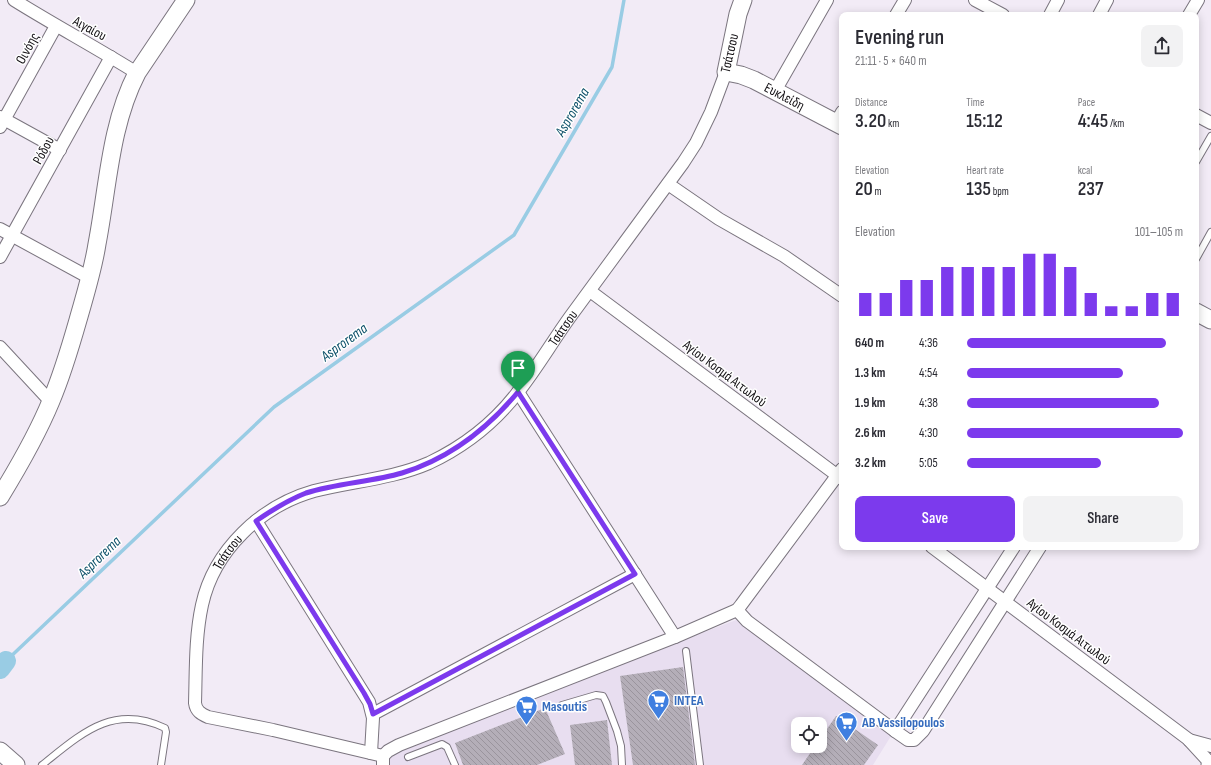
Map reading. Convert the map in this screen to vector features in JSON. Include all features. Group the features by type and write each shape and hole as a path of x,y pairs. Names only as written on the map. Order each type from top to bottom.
{"street":[{"name":"Αιγαίου","path":"14,0 137,73"},
{"path":"0,497 26,453 51,402 65,365 90,278 98,244 115,134 128,93 137,73 186,0"},
{"name":"Τσάτσου","path":"383,760 371,753 273,730 208,717 201,714 196,708 195,703 197,636 204,595 216,568 224,555 241,534 256,521 284,503 308,493 391,476 430,462 481,430 506,407 668,184 696,143 711,112 726,72 738,14 743,0"},
{"path":"775,91 827,0"},
{"path":"898,12 905,0"},
{"path":"1052,12 1058,0"},
{"path":"1101,12 1107,0"},
{"path":"1191,12 1198,0"},
{"path":"980,5 996,12"},
{"name":"Οινόης","path":"2,121 56,26"},
{"name":"Ρόδου","path":"0,257 111,57"},
{"name":"Ευκλείδη","path":"726,72 741,75 839,121"},
{"path":"1199,117 1211,123"},
{"path":"2,121 60,150"},
{"path":"668,184 719,219 784,256 839,294"},
{"path":"0,229 90,278"},
{"name":"Αγίου Κοσμά Αιτωλού","path":"590,291 839,474"},
{"path":"1199,314 1211,320"},
{"path":"0,347 51,402"},
{"path":"518,392 675,637"},
{"path":"383,760 388,751 399,745 675,637 737,610 839,476"},
{"path":"256,521 370,704 373,714 371,753"},
{"name":"Αγίου Κοσμά Αιτωλού","path":"936,550 1188,739"},
{"path":"895,731 1012,550"},
{"path":"737,610 747,621 895,731 905,738 914,740 918,738 1038,550"},
{"path":"373,714 635,574"},
{"path":"1188,739 1211,746"},
{"path":"1188,739 1211,764"},
{"path":"0,751 16,765"}],"lane":[{"path":"1199,157 1211,136"},
{"path":"1199,254 1211,232"},
{"path":"686,651 700,765"},
{"path":"562,705 596,695 600,695 605,698 621,746 622,765"},
{"path":"42,765 67,745 98,725 111,720 133,718 165,728 166,732 161,765"},
{"path":"408,757 442,744 447,747 455,765"}],"shaded area":[{"path":"736,620 891,736 873,765 390,765 390,753 417,741"}],"building":[{"name":"INTEA","path":"683,667 695,765 633,765 620,676"},
{"name":"Masoutis","path":"545,708 565,754 537,765 463,765 455,743"},
{"name":"AB Vassilopoulos","path":"836,716 878,745 864,765 802,765 810,753 827,753 827,729"},
{"path":"607,720 612,765 575,765 570,725"}],"waterway":[{"name":"Asprorema","path":"6,661 274,407 514,235 612,67 624,0"},
{"path":"0,669 6,661"}],"place":[{"name":"INTEA","path":"659,720"},
{"name":"Masoutis","path":"526,726"},
{"name":"AB Vassilopoulos","path":"847,742"}],"route":[{"path":"518,392 635,574 373,714 364,693 256,521 284,503 308,493 391,476 430,462 468,440 481,430 506,407 518,392"}]}
